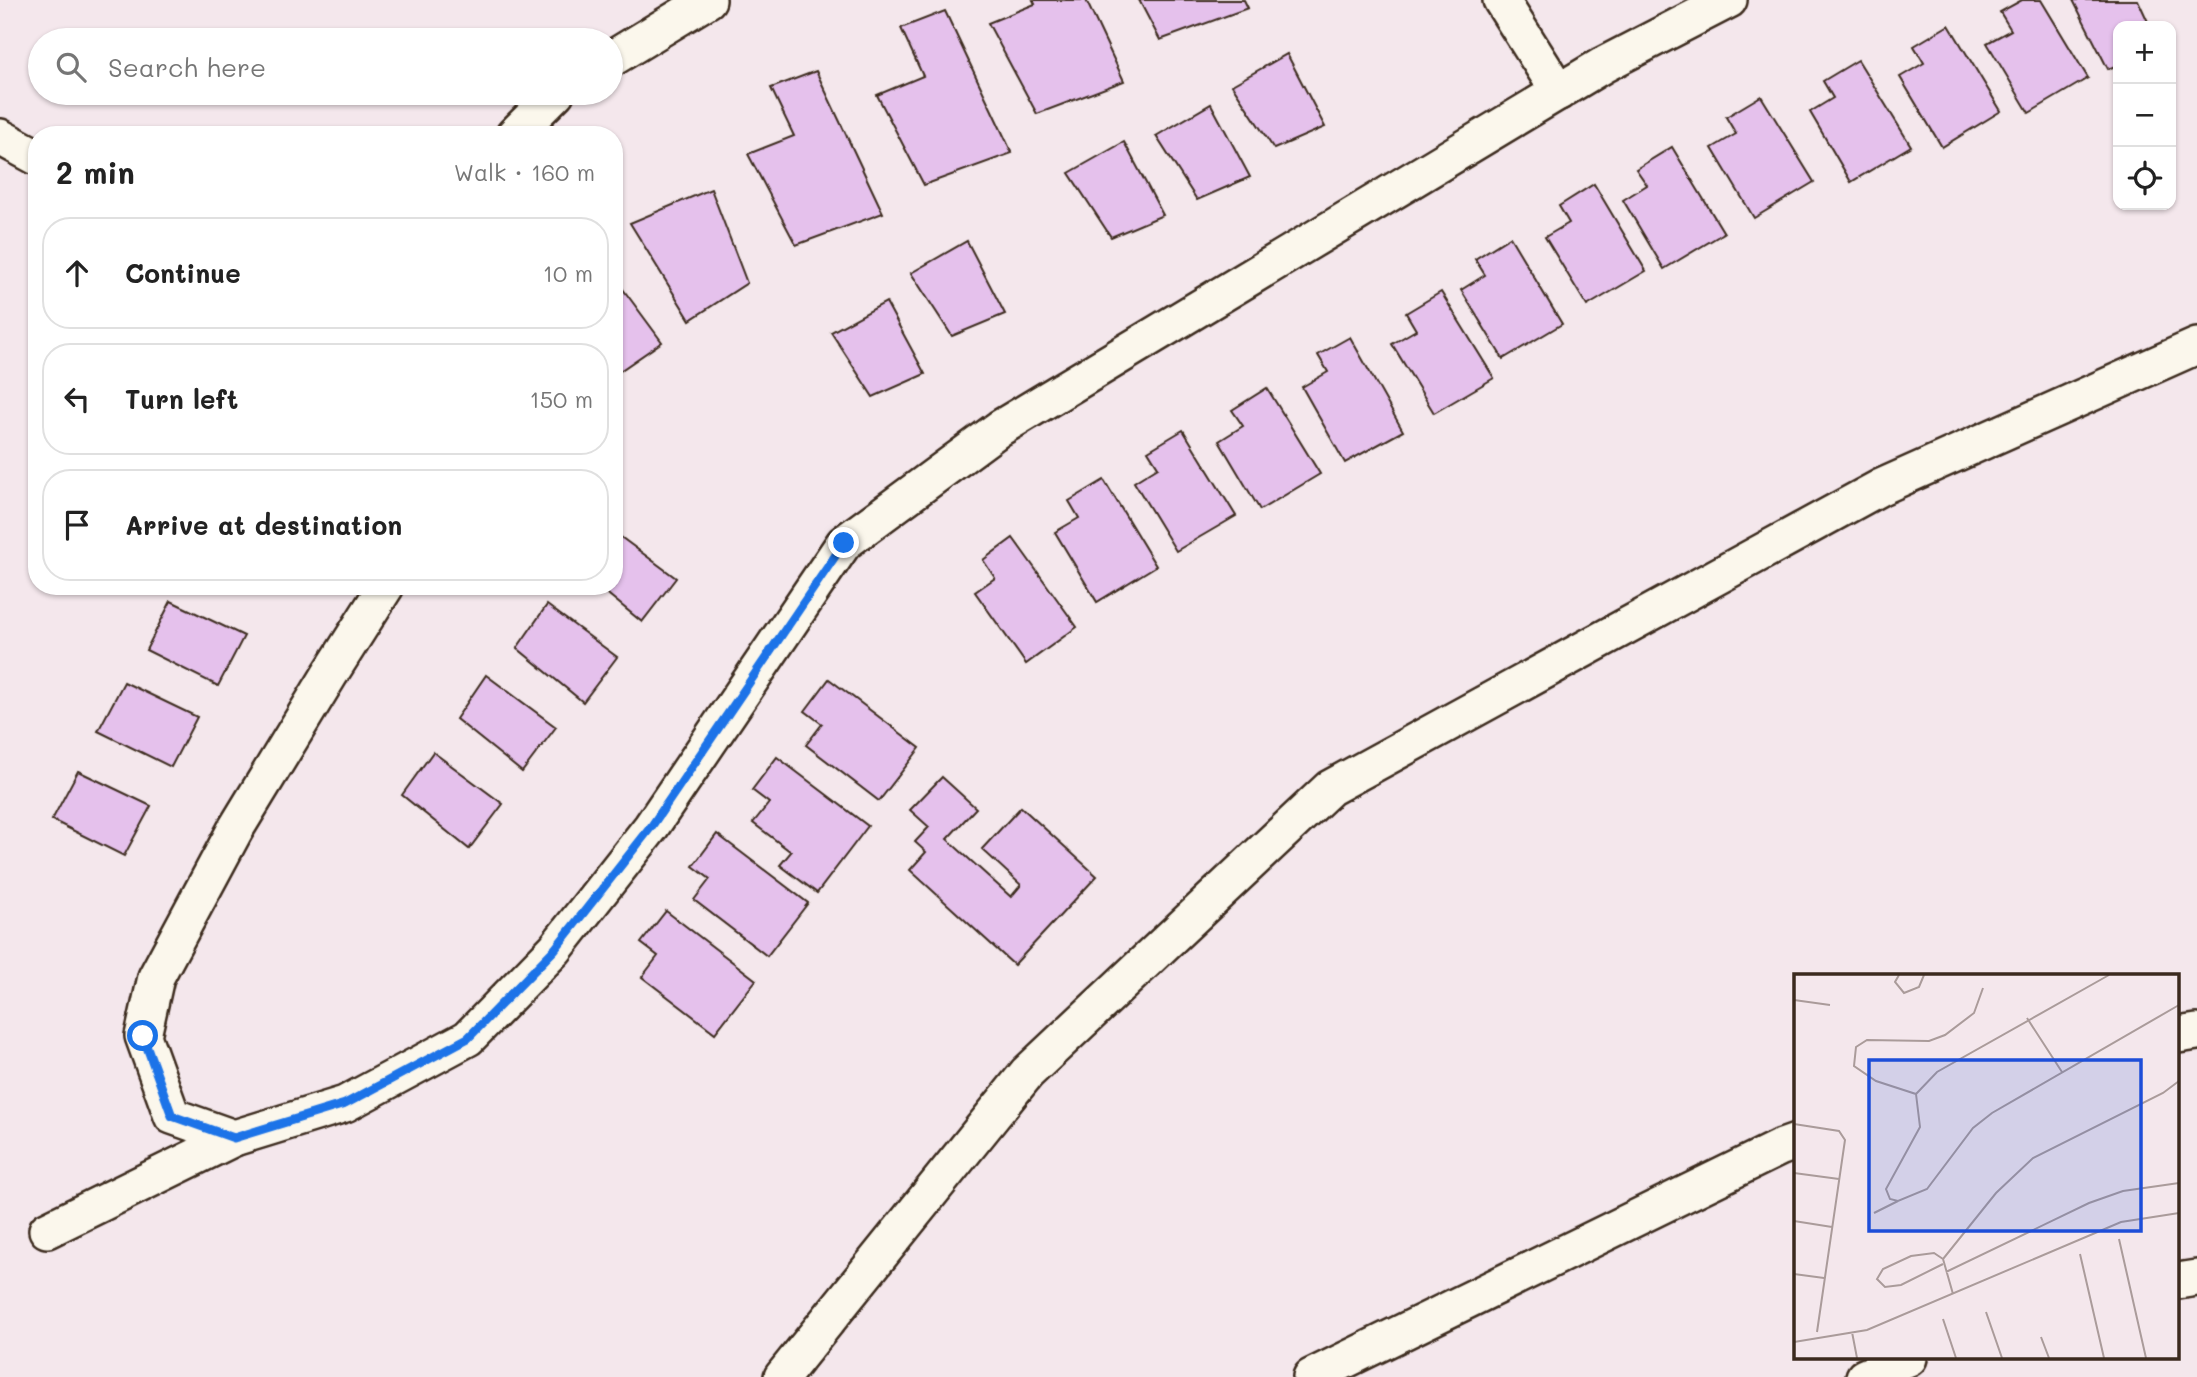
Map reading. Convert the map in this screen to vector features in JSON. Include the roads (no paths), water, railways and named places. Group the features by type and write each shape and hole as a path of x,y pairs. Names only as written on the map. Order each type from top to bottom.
{"street":[{"path":"623,52 708,0"},
{"path":"1501,0 1559,92"},
{"path":"47,1230 234,1138 345,1104 468,1038 555,949 651,827 844,543 1000,428 1603,65 1729,0"},
{"path":"523,126 544,105"},
{"path":"0,137 28,152"},
{"path":"782,1377 1027,1073 1330,788 1881,487 2197,346"},
{"path":"234,1138 172,1116 143,1036 156,977 235,830 380,595"},
{"path":"1311,1377 1794,1143"},
{"path":"1864,1377 1904,1360"}]}
